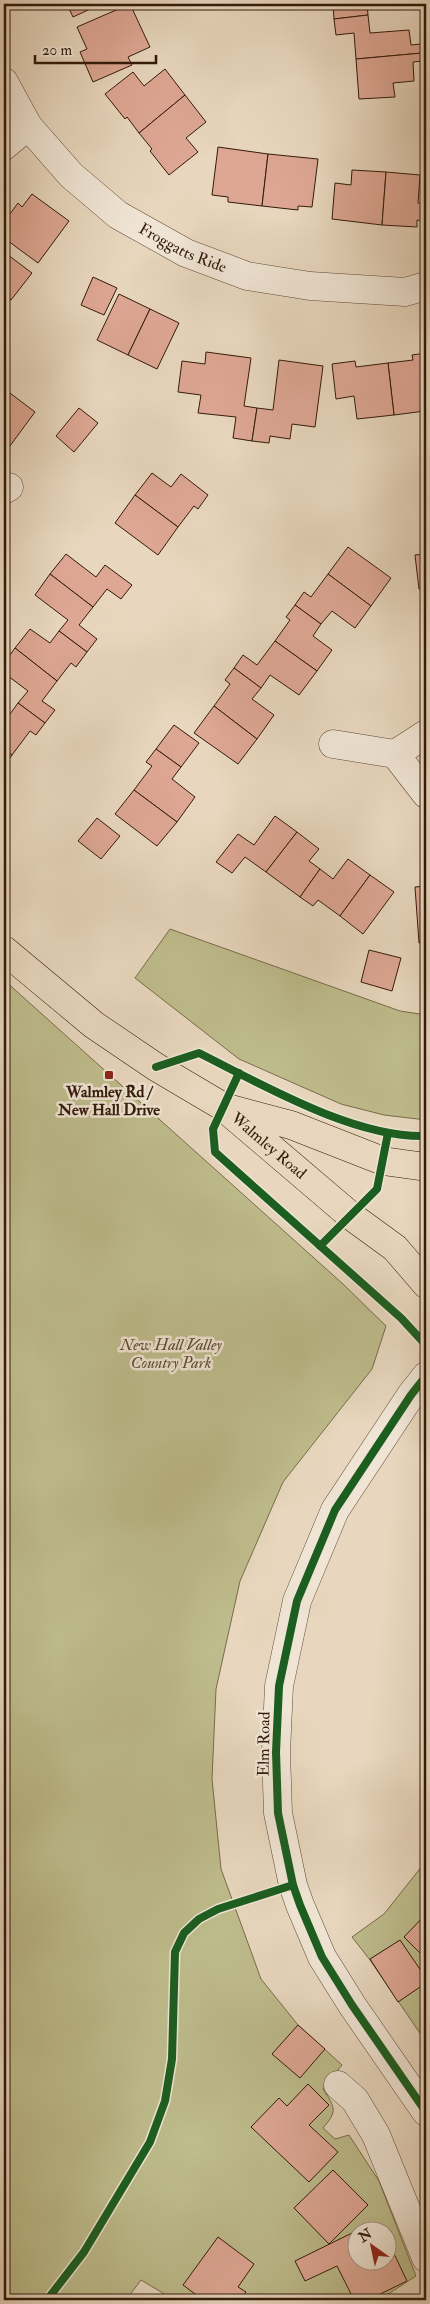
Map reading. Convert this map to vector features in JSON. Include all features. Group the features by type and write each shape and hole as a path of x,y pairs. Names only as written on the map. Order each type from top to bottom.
{"main road":[{"name":"Walmley Road","path":"4,950 94,1025 156,1067 222,1106 351,1216 394,1248 426,1284"},
{"path":"222,1106 291,1125 383,1160 426,1167"}],"street":[{"name":"Froggatts Ride","path":"4,82 28,126 71,175 118,215 186,253 247,276 310,286 405,292 426,286"},
{"path":"4,146 28,126"},
{"path":"333,744 395,754 426,734"},
{"path":"395,754 426,794"},
{"name":"Elm Road","path":"426,1376 411,1394 335,1510 297,1601 280,1686 276,1752 278,1813 292,1884 300,1905 322,1957 352,2005 426,2112"},
{"path":"338,2085 355,2100 376,2135 426,2258"}],"green space":[{"path":"170,929 400,1011 426,1015 426,1120 384,1115 341,1104 239,1059 135,978"},
{"name":"New Hall Valley Country Park","path":"4,980 343,1284 386,1326 372,1369 283,1482 240,1581 216,1689 212,1779 221,1869 261,1979 298,2025 342,2065 323,2089 330,2100 333,2113 323,2128 335,2139 349,2135 379,2181 395,2222 348,2222 348,2272 398,2272 398,2230 416,2276 379,2300 163,2300 166,2295 141,2280 126,2300 4,2300"},
{"path":"426,1861 426,2042 352,1937 384,1914"}],"building":[{"path":"67,4 101,4 73,17"},
{"path":"130,4 150,47 128,57 132,65 93,82 80,52 87,49 77,27"},
{"path":"333,4 367,4 368,15 334,19"},
{"path":"368,15 370,33 409,30 411,45 421,44 422,53 356,59 354,33 336,35 334,19"},
{"path":"422,53 423,61 413,62 414,81 393,83 395,97 359,99 356,59"},
{"path":"165,69 185,95 139,133 105,94 133,72 144,86"},
{"path":"185,95 206,122 186,138 198,152 169,175 150,151 152,149 139,133"},
{"path":"218,147 268,154 262,206 228,202 228,197 212,195"},
{"path":"268,154 318,159 312,207 298,206 298,210 262,206"},
{"path":"352,170 386,172 382,225 332,219 335,183 351,185"},
{"path":"386,172 420,175 418,203 425,204 424,221 417,220 417,227 382,225"},
{"path":"32,194 69,221 38,263 4,238 4,222 18,203 22,207"},
{"path":"4,252 32,273 11,300 4,295"},
{"path":"93,277 117,288 104,315 81,305"},
{"path":"119,294 150,309 128,355 97,340"},
{"path":"150,309 179,323 157,369 128,355"},
{"path":"206,352 251,358 244,406 257,408 252,441 233,438 236,417 198,413 201,395 178,392 182,361 205,364"},
{"path":"426,353 426,389 423,389 425,411 394,415 388,363 413,360 412,355"},
{"path":"279,360 323,366 315,427 292,424 290,439 270,436 269,443 252,441 257,408 273,410"},
{"path":"355,361 356,367 388,363 394,415 357,419 354,396 336,399 332,364"},
{"path":"6,390 35,412 4,454 4,393"},
{"path":"79,408 98,423 74,452 56,436"},
{"path":"152,473 171,487 181,474 208,495 198,509 194,506 178,527 135,495"},
{"path":"135,495 178,527 158,555 115,523"},
{"path":"348,547 391,578 371,606 328,574"},
{"path":"66,554 96,577 105,565 132,585 121,599 107,589 93,607 50,574"},
{"path":"426,554 426,588 419,589 415,555"},
{"path":"50,574 93,607 79,625 97,639 87,652 59,631 68,620 35,595"},
{"path":"328,574 371,606 355,628 332,611 321,624 295,605 304,592 311,597"},
{"path":"295,605 321,624 313,636 332,650 317,671 275,641 290,620 286,617"},
{"path":"30,629 50,643 59,631 87,652 76,667 71,663 57,681 15,648"},
{"path":"275,641 317,671 299,695 270,675 261,688 234,668 243,655 257,665"},
{"path":"15,648 57,681 42,701 55,710 45,723 18,703 28,691 4,673 4,663"},
{"path":"234,668 261,688 252,699 274,715 257,739 214,706 230,684 225,680"},
{"path":"18,703 45,723 36,735 30,731 12,755 4,748 4,710 10,714"},
{"path":"214,706 257,739 238,764 194,733"},
{"path":"174,725 199,743 181,767 156,749"},
{"path":"4,748 12,755 4,767"},
{"path":"156,749 181,767 172,779 195,797 177,822 134,790 152,766 146,762"},
{"path":"134,790 177,822 157,846 115,814"},
{"path":"275,816 297,832 266,872 245,857 232,873 216,862 238,834 254,845"},
{"path":"97,818 120,836 101,859 78,841"},
{"path":"297,832 319,849 309,861 320,869 300,897 266,872"},
{"path":"348,859 370,875 340,916 318,900 313,906 300,897 320,869 333,879"},
{"path":"370,875 394,892 363,934 340,916"},
{"path":"426,886 426,942 419,943 415,887"},
{"path":"369,950 401,958 392,991 361,982"},
{"path":"426,1914 426,1959 404,1937"},
{"path":"400,1940 426,1978 426,1983 398,2002 370,1959"},
{"path":"298,2025 325,2049 300,2078 272,2054"},
{"path":"308,2084 329,2105 309,2125 338,2152 309,2182 251,2127 279,2098 287,2106"},
{"path":"333,2170 368,2205 351,2222 348,2222 348,2225 329,2244 294,2208"},
{"path":"348,2235 348,2272 398,2272 398,2262 407,2281 368,2300 354,2300 337,2266 305,2281 295,2261"},
{"path":"218,2237 254,2264 238,2287 246,2292 240,2300 203,2300 183,2285"}],"cycle path":[{"path":"156,1067 199,1053 280,1094 339,1119 398,1134 426,1136"},
{"path":"239,1073 213,1129 215,1152 401,1318 426,1345"},
{"path":"320,1246 377,1189 388,1133"},
{"path":"426,1376 411,1395 335,1510 297,1601 279,1686 276,1752 278,1813 293,1885 300,1905 322,1957 352,2005 426,2112"},
{"path":"47,2300 84,2252 150,2142 165,2101 172,2059 175,1952 184,1933 199,1919 218,1909 293,1885"}],"place":[{"name":"Walmley Rd / New Hall Drive","path":"109,1075"}]}
